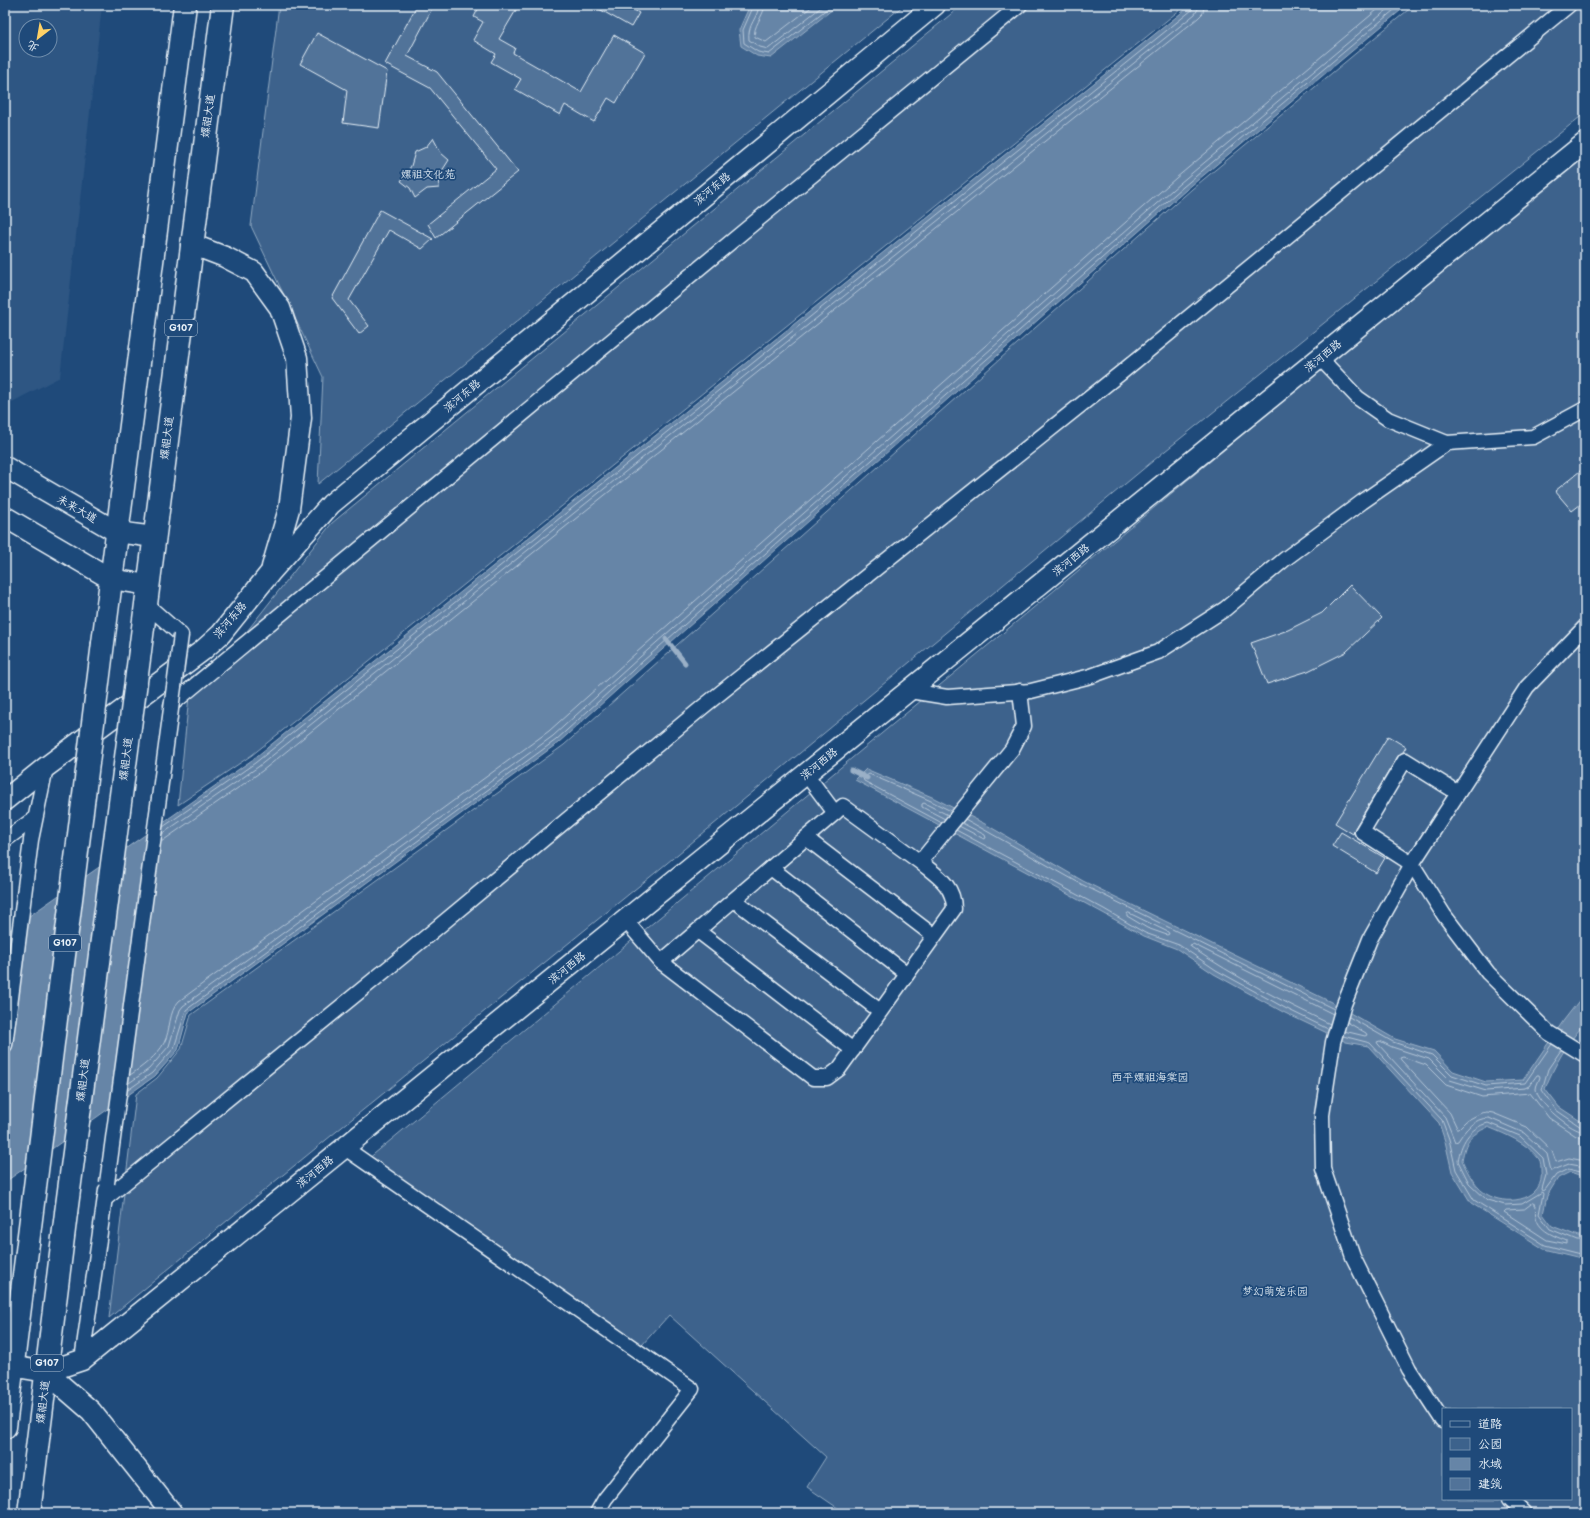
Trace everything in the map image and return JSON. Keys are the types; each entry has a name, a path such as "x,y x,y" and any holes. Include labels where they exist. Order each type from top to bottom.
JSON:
{"highway":[{"name":"G107","path":"5,1427 9,1366 28,1243 103,642 185,5"},
{"name":"嫘祖大道","path":"29,1513 66,1213 223,5"}],"street":[{"name":"滨河东路","path":"5,800 46,767 202,651 221,634 270,573 331,504 935,5"},
{"path":"171,705 1020,5"},
{"path":"105,1199 410,950 704,706 1122,372 1569,5"},
{"name":"滨河西路","path":"46,1372 82,1360 1585,143"},
{"path":"191,244 225,257 254,272 280,308 298,358 301,418 290,502 270,573"},
{"path":"1320,358 1358,398 1388,419 1447,443 1533,437 1585,409"},
{"path":"910,691 947,697 1031,691 1091,676 1158,652 1225,609 1285,559 1362,502 1447,443"},
{"name":"未来大道","path":"5,467 117,532 154,537"},
{"path":"5,517 111,579 147,594 181,635 108,1182 82,1360"},
{"path":"1442,1419 1409,1368 1353,1257 1323,1169 1322,1115 1333,1042 1344,1004 1370,939 1412,864 1528,687 1585,627"},
{"path":"920,862 1012,749 1024,726 1020,692"},
{"path":"1458,794 1405,760 1362,832 1412,864 1444,915 1488,973 1549,1033 1580,1052"},
{"path":"5,1046 30,840 46,767"},
{"path":"806,774 835,813"},
{"path":"626,921 661,962 813,1078 827,1078 839,1069 954,909 954,899 948,886 920,862 843,806 661,962"},
{"path":"5,840 35,818"},
{"path":"806,838 934,936"},
{"path":"771,868 907,974"},
{"path":"734,900 880,1011"},
{"path":"698,931 853,1050"},
{"path":"345,1148 692,1389 605,1499 596,1513"},
{"path":"9,1366 46,1372 91,1411 172,1513"},
{"path":"1511,1500 1525,1513"}],"shaded area":[{"path":"5,5 102,5 60,377 10,403 5,400"}],"green space":[{"name":"嫘祖文化苑","path":"279,5 904,5 318,484 323,377 251,226"},
{"path":"962,5 1186,5 252,755 178,805 191,677 240,640 332,523"},
{"path":"1414,5 1585,5 1585,113 1165,451 655,873 109,1318 136,1094 157,1078 181,1049 191,1015 564,745 1192,189"},
{"name":"西平嫘祖海棠园","path":"1585,154 1585,1513 845,1513 807,1487 826,1457 669,1315 642,1345 368,1159 1295,391"}],"water":[{"path":"750,5 838,5 771,58 757,56 741,46 739,30"},
{"path":"1191,5 1407,5 1186,190 558,743 188,1013 178,1050 155,1076 5,1182 5,933 252,760"},
{"path":"866,769 932,797 985,824 1083,881 1331,1002 1395,1039 1434,1051 1453,1071 1486,1082 1523,1080 1564,1020 1585,993 1585,1023 1562,1054 1545,1089 1559,1107 1585,1124 1585,1177 1570,1172 1558,1178 1547,1196 1543,1214 1552,1226 1578,1236 1585,1236 1585,1259 1544,1249 1471,1203 1452,1172 1439,1123 1368,1046 1346,1042 1283,1012 1214,974 1177,949 1144,936 855,780","holes":["1488,1127 1509,1136 1522,1144 1534,1153 1540,1160 1541,1181 1538,1188 1532,1194 1516,1200 1498,1199 1485,1193 1473,1181 1462,1160 1465,1148 1472,1136"]}],"building":[{"path":"417,5 434,5 407,56 437,72 518,172 436,238 428,224 496,169 430,88 385,64"},
{"path":"480,5 519,5 499,39 515,48 513,53 581,92 614,35 645,53 616,103 608,98 594,122 565,105 560,115 515,89 521,79 491,62 496,54 473,40 483,22 474,17"},
{"path":"592,5 626,5 639,13 631,27"},
{"path":"317,33 387,71 379,128 343,123 347,90 300,64"},
{"path":"433,138 441,153 449,160 440,174 439,188 427,189 415,198 410,188 401,181 411,166 415,152 426,147"},
{"path":"380,210 433,239 422,249 389,230 349,300 369,326 359,334 332,298"},
{"path":"1585,467 1585,501 1572,511 1555,491"},
{"path":"1350,585 1382,618 1346,652 1308,671 1267,684 1251,643 1288,630 1322,613"},
{"path":"1388,736 1406,747 1398,756 1355,828 1353,834 1335,823"},
{"path":"1341,832 1385,858 1376,873 1332,846"}],"waterway":[{"path":"666,639 685,663"},
{"path":"851,770 867,778"}],"park label":[{"name":"梦幻萌宠乐园","path":"1275,1291"}]}
